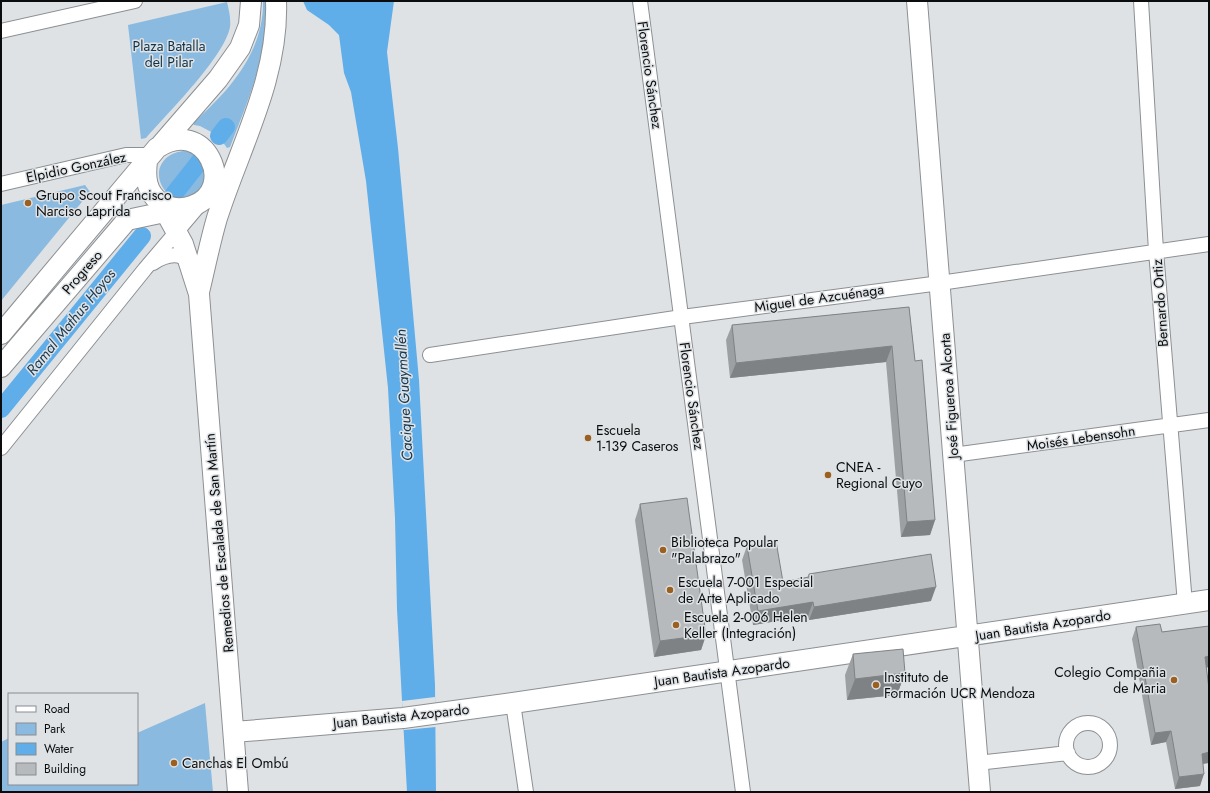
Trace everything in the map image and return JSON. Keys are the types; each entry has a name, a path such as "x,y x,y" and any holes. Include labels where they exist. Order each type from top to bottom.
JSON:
{"main road":[{"name":"Remedios de Escalada de San Martín","path":"199,294 217,218 255,116 269,66 276,28 276,1"},
{"name":"José Figueroa Alcorta","path":"917,1 980,792"},
{"name":"Progreso","path":"1,334 218,79 240,48 249,25 251,2"},
{"path":"217,218 210,191 215,172 213,162 208,153 200,146 188,140 175,140 166,142 152,155 146,180 149,189 170,207 196,204 210,191 231,161 255,116"},
{"name":"Remedios de Escalada de San Martín","path":"170,207 177,232 190,262 199,294 238,792"},
{"name":"Progreso","path":"1,367 127,220 170,207"},
{"name":"Juan Bautista Azopardo","path":"234,732 436,714 1209,600"}],"street":[{"path":"1,31 136,1"},
{"name":"Florencio Sánchez","path":"640,1 729,671 743,792"},
{"name":"Bernardo Ortiz","path":"1141,1 1156,251 1169,426 1185,604"},
{"name":"Elpidio González","path":"1,184 126,155 152,155"},
{"path":"1,448 145,269 210,191"},
{"name":"Miguel de Azcuénaga","path":"430,355 682,317 1209,244"},
{"path":"145,269 158,260 170,255 180,255 190,262"},
{"name":"Moisés Lebensohn","path":"953,455 1209,420"},
{"path":"513,703 526,792"},
{"path":"977,763 1068,753"}],"green space":[{"path":"263,1 268,2 265,40 261,58 244,112 230,147 227,148 222,141 230,129 222,125 215,134 200,126 194,125 193,123 231,84 251,54 258,37 262,20"},
{"name":"Plaza Batalla del Pilar","path":"227,2 230,27 226,39 218,53 207,69 146,138 141,139 128,25"},
{"path":"183,151 189,151 198,156 168,194 160,181 160,167 163,161 168,157"},
{"path":"205,164 205,183 192,197 177,199"},
{"path":"85,185 90,192 1,301 1,205"},
{"name":"Canchas El Ombú","path":"205,703 213,792 1,792 1,742 8,738 8,785 138,785 138,733"}],"water":[{"name":"Cacique Guaymallén","path":"303,1 394,1 387,52 398,148 419,380 435,685 436,792 407,792 397,609 395,518 388,388 366,181 351,92 344,73 339,35 329,25 307,10"}],"pier":[{"path":"435,697 436,727 404,730 402,701"}],"building":[{"path":"909,307 915,361 922,360 935,520 907,522 892,346 736,363 732,325"},
{"path":"687,498 706,635 660,641 640,504"},
{"path":"776,541 783,582 809,577 809,574 931,554 936,587 814,607 813,602 758,611 747,546"},
{"name":"Colegio Compañia de Maria","path":"1160,624 1162,632 1209,626 1209,656 1205,657 1209,689 1209,752 1202,754 1204,774 1179,777 1171,731 1155,733 1136,627"},
{"path":"903,649 905,673 855,679 853,654"}],"waterway":[{"name":"Ramal Mathus Hoyos","path":"219,136 226,127"},
{"name":"Ramal Mathus Hoyos","path":"174,194 200,161"},
{"name":"Ramal Mathus Hoyos","path":"1,409 142,236"}],"place":[{"name":"Grupo Scout Francisco Narciso Laprida","path":"28,203"},
{"name":"Escuela 1-139 Caseros","path":"588,438"},
{"name":"CNEA - Regional Cuyo","path":"828,475"},
{"name":"Biblioteca Popular \"Palabrazo\"","path":"663,550"},
{"name":"Escuela 7-001 Especial de Arte Aplicado","path":"670,590"},
{"name":"Escuela 2-006 Helen Keller (Integración)","path":"676,625"},
{"name":"Colegio Compañia de Maria","path":"1174,680"},
{"name":"Instituto de Formación UCR Mendoza","path":"876,685"},
{"name":"Canchas El Ombú","path":"174,763"}]}
